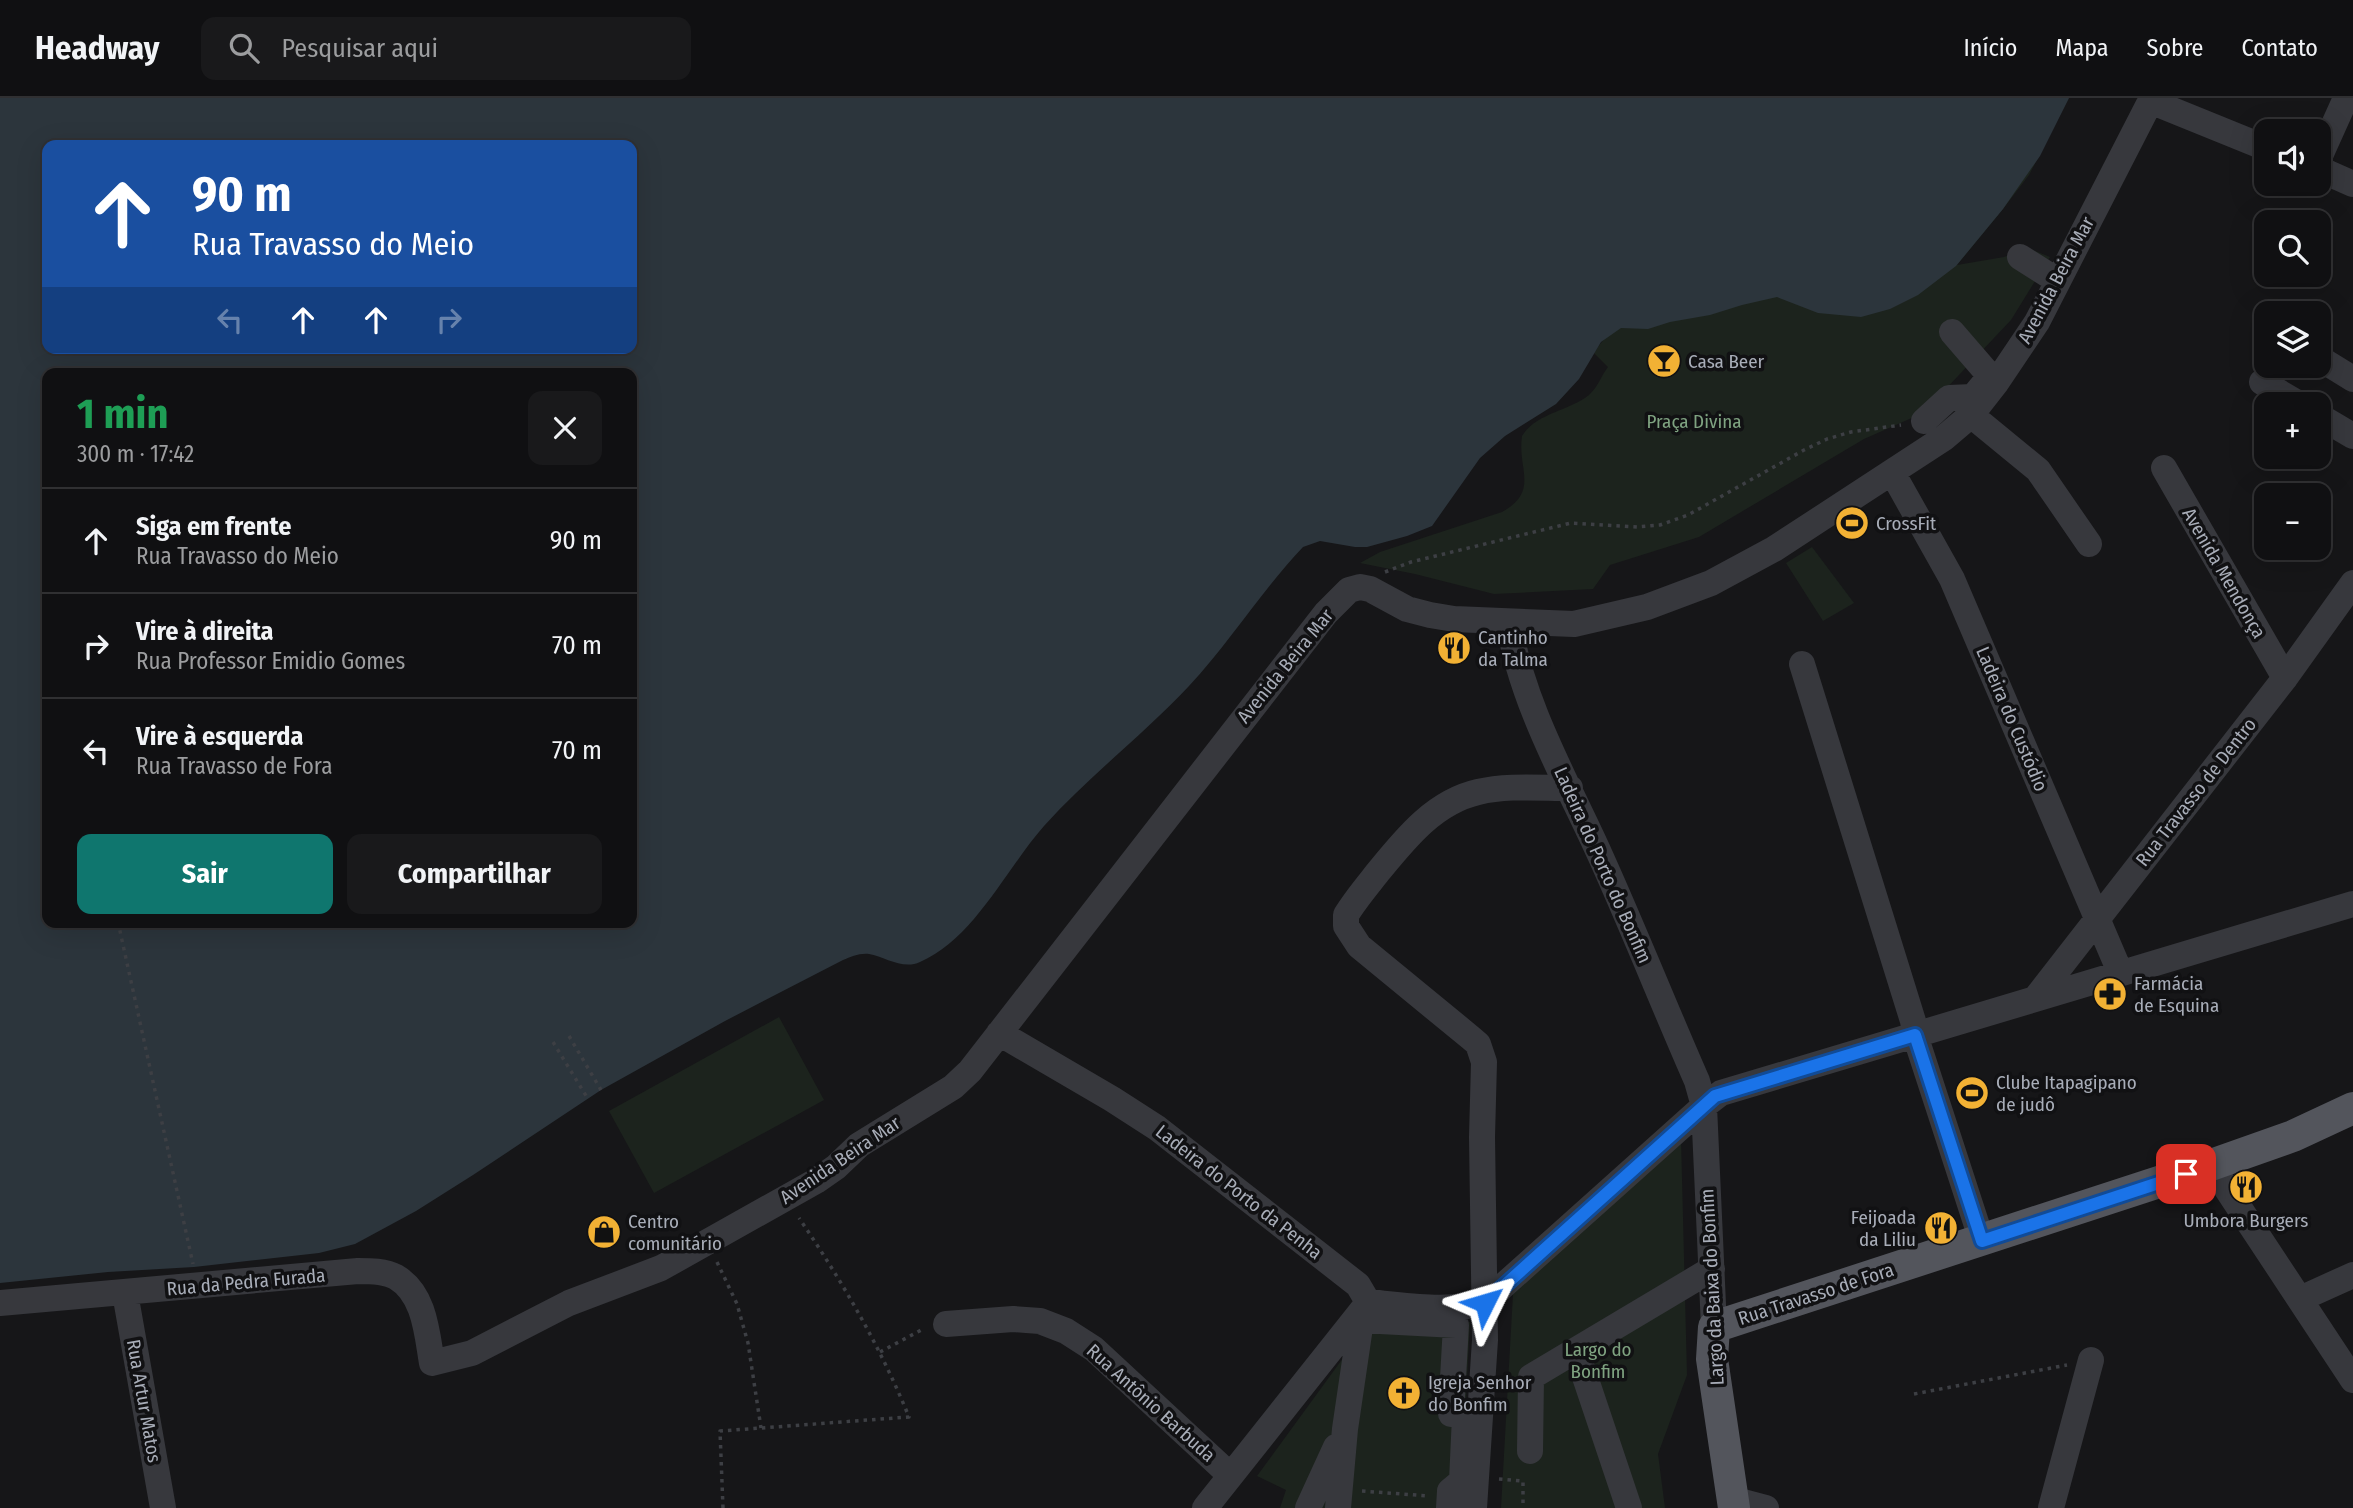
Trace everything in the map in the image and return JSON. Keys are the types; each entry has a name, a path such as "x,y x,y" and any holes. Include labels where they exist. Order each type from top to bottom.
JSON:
{"main road":[{"name":"Rua Travasso de Fora","path":"1714,1327 2211,1165 2293,1136 2353,1108"},
{"name":"Largo da Baixa do Bonfim","path":"1714,1327 1712,1359 1733,1504"}],"street":[{"path":"2331,131 2346,98"},
{"path":"1924,421 1949,398 1973,397 2029,324 2148,99 2254,143"},
{"name":"Avenida Beira Mar","path":"432,1363 472,1353 569,1303 661,1268 786,1198 836,1167 876,1132 953,1087 970,1071 1326,613 1349,590 1360,587 1370,589 1407,609 1454,620 1573,624 1647,607 1711,583 1774,549 1944,438 1971,415 2037,322 2148,99"},
{"path":"2331,174 2353,184"},
{"path":"2020,257 2058,281"},
{"path":"1952,332 1996,383"},
{"path":"2331,365 2353,379"},
{"path":"2262,382 2279,392"},
{"path":"1971,415 2038,470 2089,544"},
{"path":"2331,423 2353,436"},
{"name":"Avenida Mendonça","path":"2164,468 2285,678"},
{"name":"Ladeira do Custódio","path":"1892,472 1952,579 2120,972"},
{"name":"Rua Travasso de Dentro","path":"2035,999 2285,678 2340,618 2353,583"},
{"name":"Ladeira do Porto do Bonfim","path":"1509,623 1518,668 1696,1081 1704,1106"},
{"path":"1802,664 1982,1241"},
{"path":"1474,1508 1485,1340 1482,1052 1471,1038 1359,946 1346,926 1346,915 1408,836 1429,817 1453,801 1475,792 1499,788 1570,788"},
{"path":"1205,1508 1368,1302 1441,1308 1462,1308 1485,1303 1721,1093 1914,1028 2035,999 2353,904"},
{"name":"Ladeira do Porto da Penha","path":"999,1033 1157,1128 1358,1285 1368,1302"},
{"name":"Largo da Baixa do Bonfim","path":"1704,1106 1714,1327"},
{"path":"2211,1165 2353,1380"},
{"path":"1530,1451 1531,1377 1712,1269"},
{"name":"Rua da Pedra Furada","path":"0,1303 358,1271 378,1272 396,1277 419,1304 432,1363"},
{"path":"2300,1299 2353,1275"},
{"name":"Rua Artur Matos","path":"125,1293 163,1508"},
{"name":"Rua Antônio Barbuda","path":"946,1324 1013,1319 1040,1321 1066,1331 1094,1349 1230,1475"},
{"path":"1338,1499 1361,1320 1457,1325 1451,1414 1465,1416 1462,1481 1450,1491 1450,1503"},
{"path":"1576,1350 1629,1508"},
{"path":"2051,1508 2091,1360"},
{"path":"1308,1508 1345,1429"},
{"path":"1733,1504 1766,1508"}],"path":[{"path":"1360,587 1384,572 1411,562 1544,528 1571,523 1636,527 1660,525 1688,515 1826,439 1851,432 1924,421"},
{"path":"119,928 198,1286"},
{"path":"569,1036 601,1090"},
{"path":"553,1042 588,1099"},
{"path":"723,1508 720,1430 909,1417 880,1352 830,1264 786,1198"},
{"path":"708,1242 740,1317 748,1343 761,1428"},
{"path":"880,1352 932,1325 946,1324"},
{"path":"1914,1394 2091,1360"},
{"path":"1503,1479 1523,1481 1523,1508"},
{"path":"1338,1499 1450,1503"}],"green space":[{"name":"Praça Divina","path":"2069,98 2029,175 1957,265 2004,257 2028,248 2050,257 2011,320 1923,413 1864,439 1699,537 1610,565 1593,589 1494,594 1360,563 1380,552 1502,512 1514,504 1524,487 1522,436 1536,422 1592,392 1608,367 1594,353 1603,340 1615,330 1658,325"},
{"path":"1812,547 1854,603 1823,621 1786,563"},
{"path":"779,1017 824,1100 654,1193 609,1111"},
{"name":"Largo do Bonfim","path":"1681,1139 1687,1375 1658,1454 1665,1508 1501,1508 1513,1294"},
{"path":"1373,1317 1470,1322 1460,1508 1280,1508 1286,1490 1257,1476"}],"shaded area":[{"path":"0,98 2069,98 2040,156 2003,209 1956,266 1918,295 1890,309 1861,317 1818,313 1777,297 1648,329 1621,328 1601,342 1579,379 1556,404 1505,436 1480,458 1432,526 1367,547 1320,541 1303,547 1189,686 1044,826 973,920 939,951 920,962 907,965 869,954 843,960 725,1021 601,1090 416,1211 355,1244 319,1253 194,1267 0,1283"}],"place":[{"name":"Casa Beer","path":"1664,361"},
{"name":"CrossFit","path":"1852,523"},
{"name":"Cantinho da Talma","path":"1454,648"},
{"name":"Farmácia de Esquina","path":"2110,994"},
{"name":"Clube Itapagipano de judô","path":"1972,1093"},
{"name":"Umbora Burgers","path":"2246,1187"},
{"name":"Feijoada da Liliu","path":"1941,1228"},
{"name":"Centro comunitário","path":"604,1232"},
{"name":"Igreja Senhor do Bonfim","path":"1404,1393"}],"route":[{"path":"1485,1303 1715,1096 1915,1035 1982,1241 2186,1174"}]}
